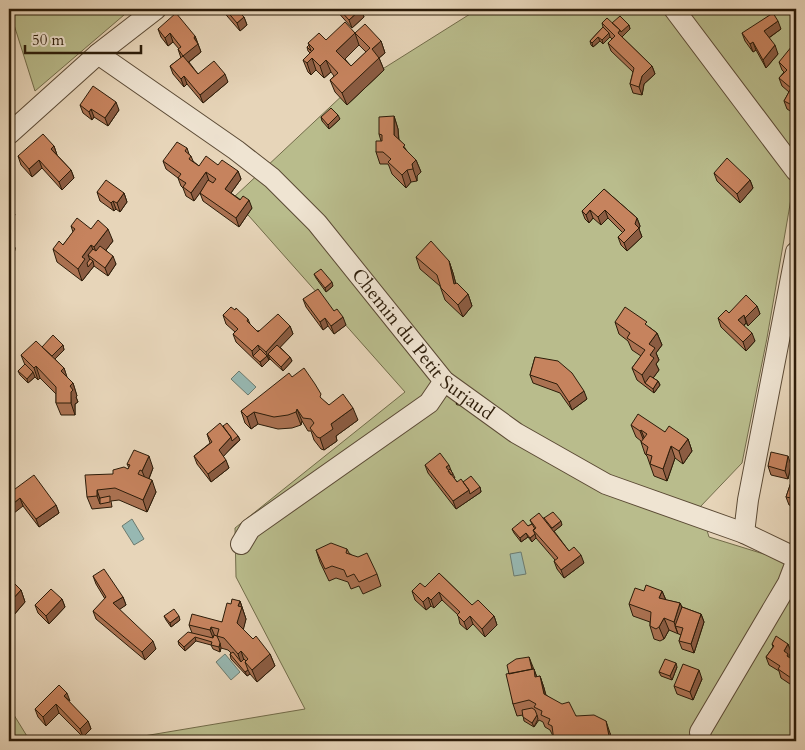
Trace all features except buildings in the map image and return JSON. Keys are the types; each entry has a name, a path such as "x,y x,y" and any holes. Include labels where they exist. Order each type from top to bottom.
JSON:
{"street":[{"path":"9,134 98,54 156,9"},
{"path":"674,9 718,70 796,168"},
{"name":"Chemin du Petit Surjaud","path":"98,54 236,150 279,184 317,223 444,381 516,434 606,484 744,534 796,560"},
{"path":"744,534 748,500 796,252"},
{"path":"241,544 250,529 429,404 444,381"},
{"path":"701,741 700,732 788,583 796,560"}],"green space":[{"path":"9,9 131,9 35,91"},
{"path":"478,9 796,9 796,191 792,193 767,338 742,463 700,507 709,537 796,564 796,741 121,741 305,709 236,577 235,528 405,392 233,198 346,92"},
{"path":"9,707 30,741 9,741"}],"water":[{"path":"239,371 256,387 248,395 231,379"},
{"path":"132,519 144,539 134,545 122,526"},
{"path":"521,552 526,574 514,576 510,554"},
{"path":"225,654 240,672 231,680 216,662"}]}
